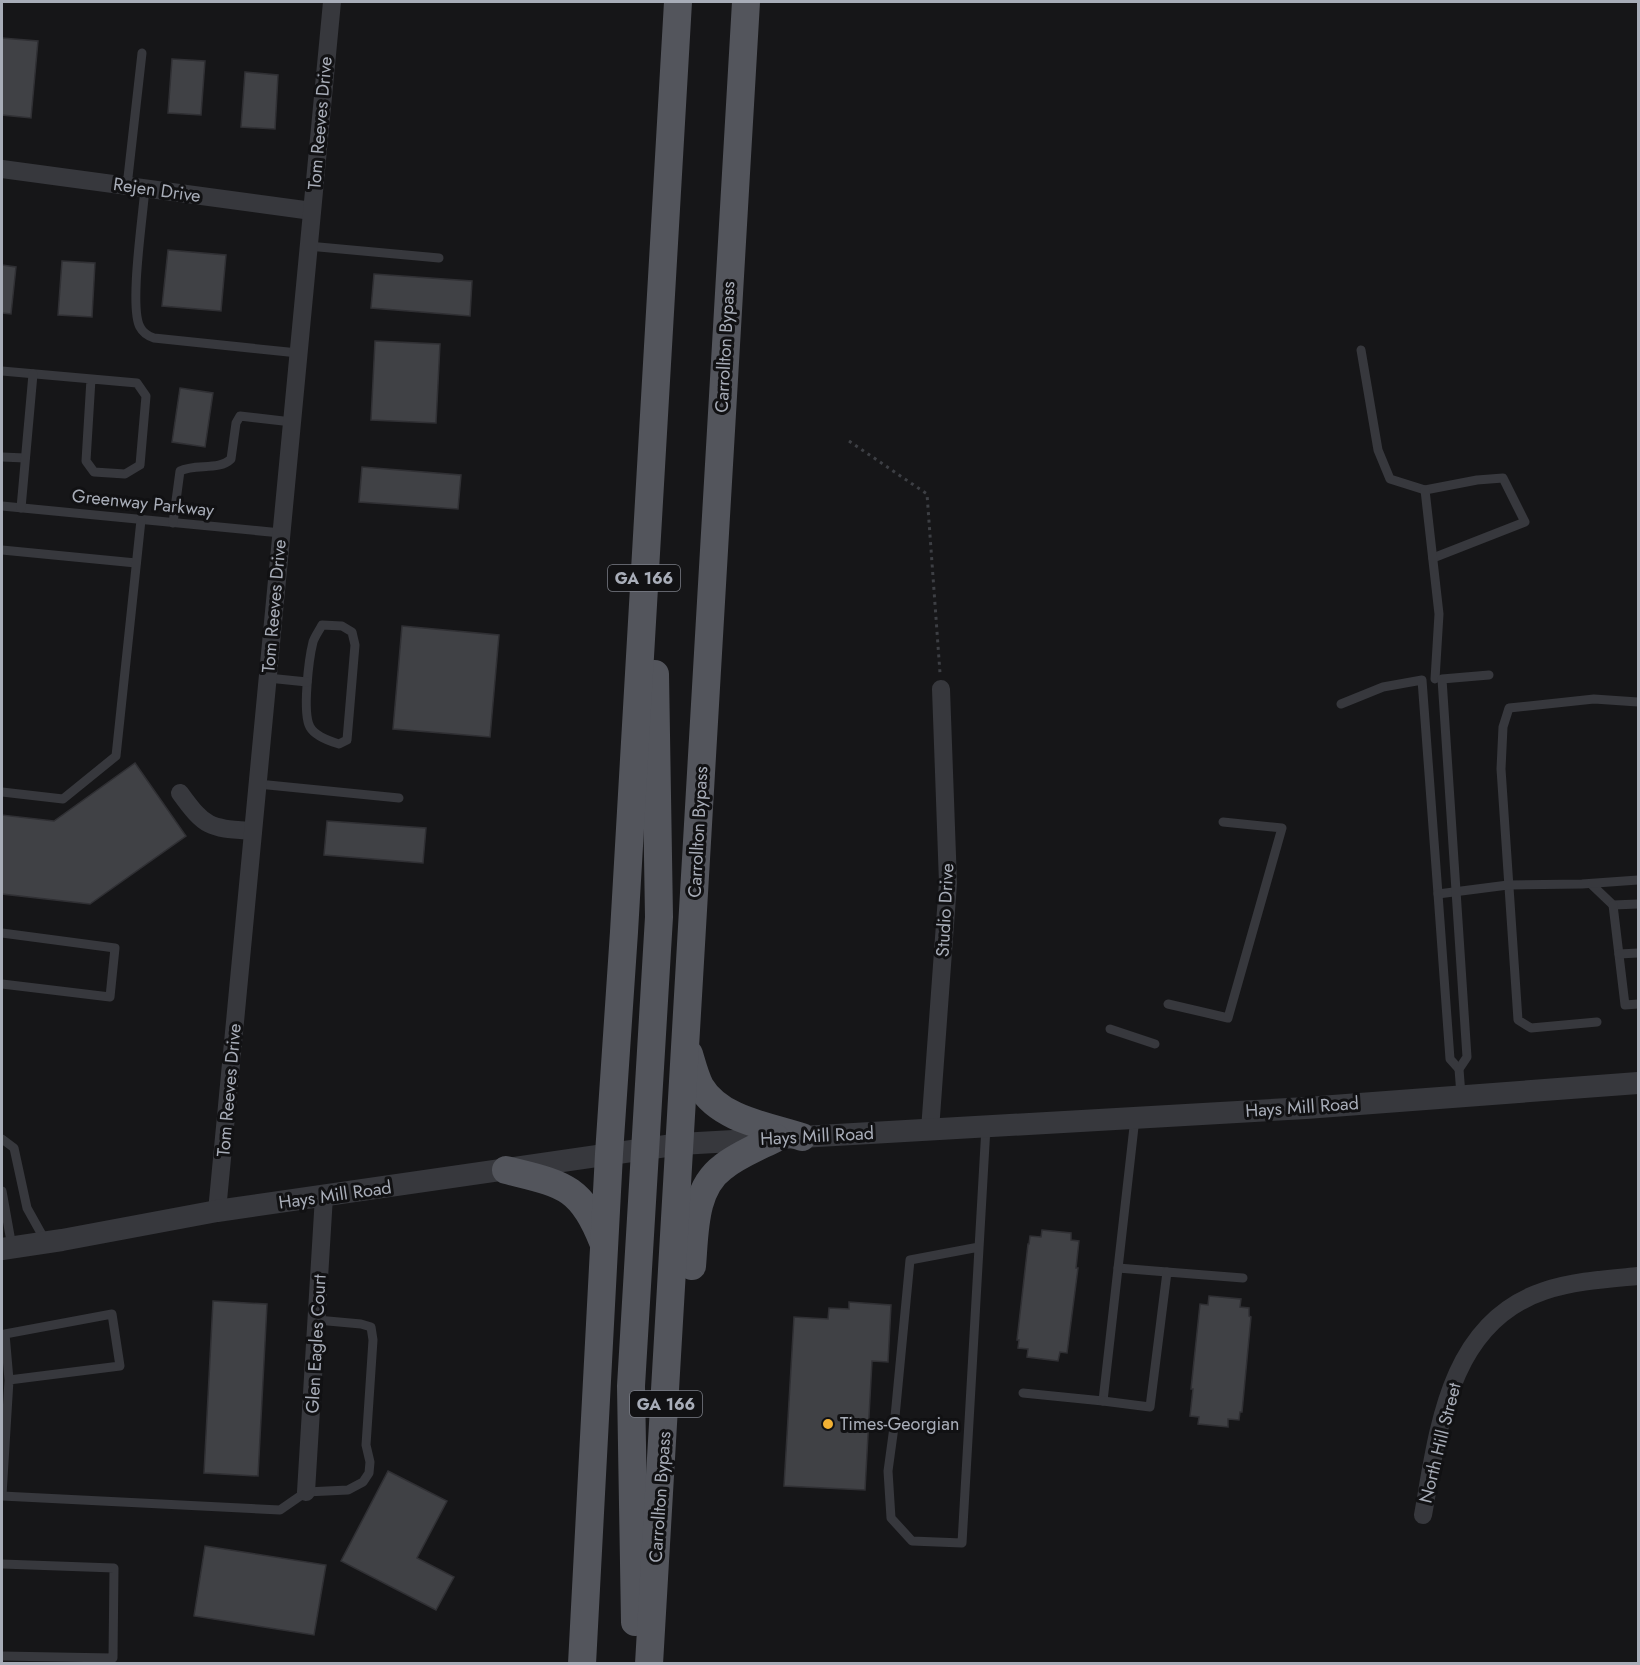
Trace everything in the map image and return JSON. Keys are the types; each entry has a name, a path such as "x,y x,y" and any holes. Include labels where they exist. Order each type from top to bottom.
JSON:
{"main road":[{"name":"GA 166","path":"582,1664 609,1154 678,2"},
{"name":"Carrollton Bypass","path":"649,1664 746,2"},
{"path":"637,1664 631,1386 659,917 656,691 647,536"},
{"path":"686,1044 699,1085 710,1100 726,1112 789,1138"},
{"path":"663,1455 683,1360 696,1219 703,1192 711,1178 721,1168 789,1138"},
{"path":"506,1170 557,1183 574,1193 586,1205 605,1248"}],"street":[{"name":"Tom Reeves Drive","path":"217,1211 332,2"},
{"name":"Rejen Drive","path":"2,169 312,211"},
{"name":"Studio Drive","path":"930,1130 948,883 941,689"},
{"path":"180,793 202,820 214,827 253,831"},
{"name":"Hays Mill Road","path":"7,1248 217,1211 680,1144 1306,1108 1638,1083"},
{"name":"Glen Eagles Court","path":"306,1492 324,1196"},
{"name":"North Hill Street","path":"1423,1515 1434,1448 1447,1398 1460,1364 1481,1334 1505,1310 1543,1292 1585,1281 1638,1276"}],"lane":[{"path":"142,53 136,187 135,304 140,328 147,336 154,338 298,353"},
{"path":"308,246 439,258"},
{"path":"1361,350 1378,450 1390,479 1425,490 1477,480 1503,478 1525,522 1433,558"},
{"path":"2,371 137,383 146,396 140,465 125,474 94,472 86,461 91,379"},
{"path":"21,508 33,374"},
{"path":"173,523 180,471 188,467 226,464 231,459 236,423 240,416 292,422"},
{"path":"2,457 25,458"},
{"path":"1425,490 1438,614 1438,679 1457,892 1467,1057 1459,1070 1461,1095"},
{"name":"Greenway Parkway","path":"2,506 281,533"},
{"path":"2,792 63,799 116,756 141,520"},
{"path":"2,550 136,563"},
{"path":"322,626 342,626 352,632 356,645 347,740 339,744 326,740 310,728 307,716 307,682 314,641 322,626"},
{"path":"1341,704 1383,687 1422,680 1489,675"},
{"path":"268,678 307,682"},
{"path":"1422,680 1449,1059 1459,1070"},
{"path":"1597,1022 1531,1028 1518,1020 1501,769 1503,727 1509,708 1594,699 1638,702"},
{"path":"258,784 399,798"},
{"path":"1168,1004 1228,1018 1282,828 1223,822"},
{"path":"1438,894 1508,885 1592,884 1638,880"},
{"path":"1592,884 1613,905 1625,1005 1638,1004"},
{"path":"1613,905 1638,904"},
{"path":"2,933 115,948 110,997 2,984"},
{"path":"1619,954 1638,953"},
{"path":"1110,1029 1155,1044"},
{"path":"1103,1401 1135,1118"},
{"path":"979,1247 910,1260 888,1471 891,1518 912,1541 962,1543 986,1127"},
{"path":"2,1139 14,1148 27,1208 45,1242"},
{"path":"2,1191 7,1248"},
{"path":"1118,1268 1243,1278"},
{"path":"1023,1393 1150,1407 1167,1272"},
{"path":"9,1380 120,1366 112,1314 5,1334 9,1380 2,1496 280,1510 306,1492 348,1490 363,1482 369,1473 370,1462 366,1445 373,1340 371,1327 317,1320"},
{"path":"2,1564 114,1568 113,1658 2,1656"}],"path":[{"path":"849,441 927,494 941,689"}],"building":[{"path":"2,38 38,41 31,118 2,115"},
{"path":"172,59 205,61 201,115 168,113"},
{"path":"245,72 278,75 275,129 241,127"},
{"path":"168,250 226,255 221,311 162,306"},
{"path":"62,261 95,263 92,317 58,315"},
{"path":"2,265 16,267 11,314 2,313"},
{"path":"374,274 472,281 470,316 371,308"},
{"path":"375,341 440,344 436,423 371,420"},
{"path":"180,388 213,393 205,447 172,442"},
{"path":"362,467 461,475 458,509 359,502"},
{"path":"402,626 499,635 490,737 393,729"},
{"path":"135,763 186,836 90,904 2,894 2,815 54,821"},
{"path":"327,821 426,828 423,863 324,855"},
{"path":"1042,1230 1071,1233 1071,1240 1079,1241 1076,1268 1078,1268 1067,1353 1060,1352 1058,1361 1027,1357 1028,1349 1018,1348 1019,1340 1017,1340 1028,1244 1030,1236 1041,1237"},
{"path":"1209,1296 1241,1299 1240,1307 1249,1308 1251,1317 1242,1412 1240,1412 1239,1420 1228,1419 1228,1427 1198,1424 1199,1417 1190,1416 1200,1304 1208,1305"},
{"path":"213,1301 267,1304 258,1476 204,1473"},
{"name":"Times-Georgian","path":"849,1302 891,1305 888,1362 872,1361 865,1490 784,1486 794,1317 828,1319 829,1308 849,1309"},
{"path":"388,1471 447,1501 417,1558 454,1577 436,1610 341,1561"},
{"path":"205,1546 326,1565 314,1635 194,1616"}],"place":[{"name":"Times-Georgian","path":"828,1424"}]}
